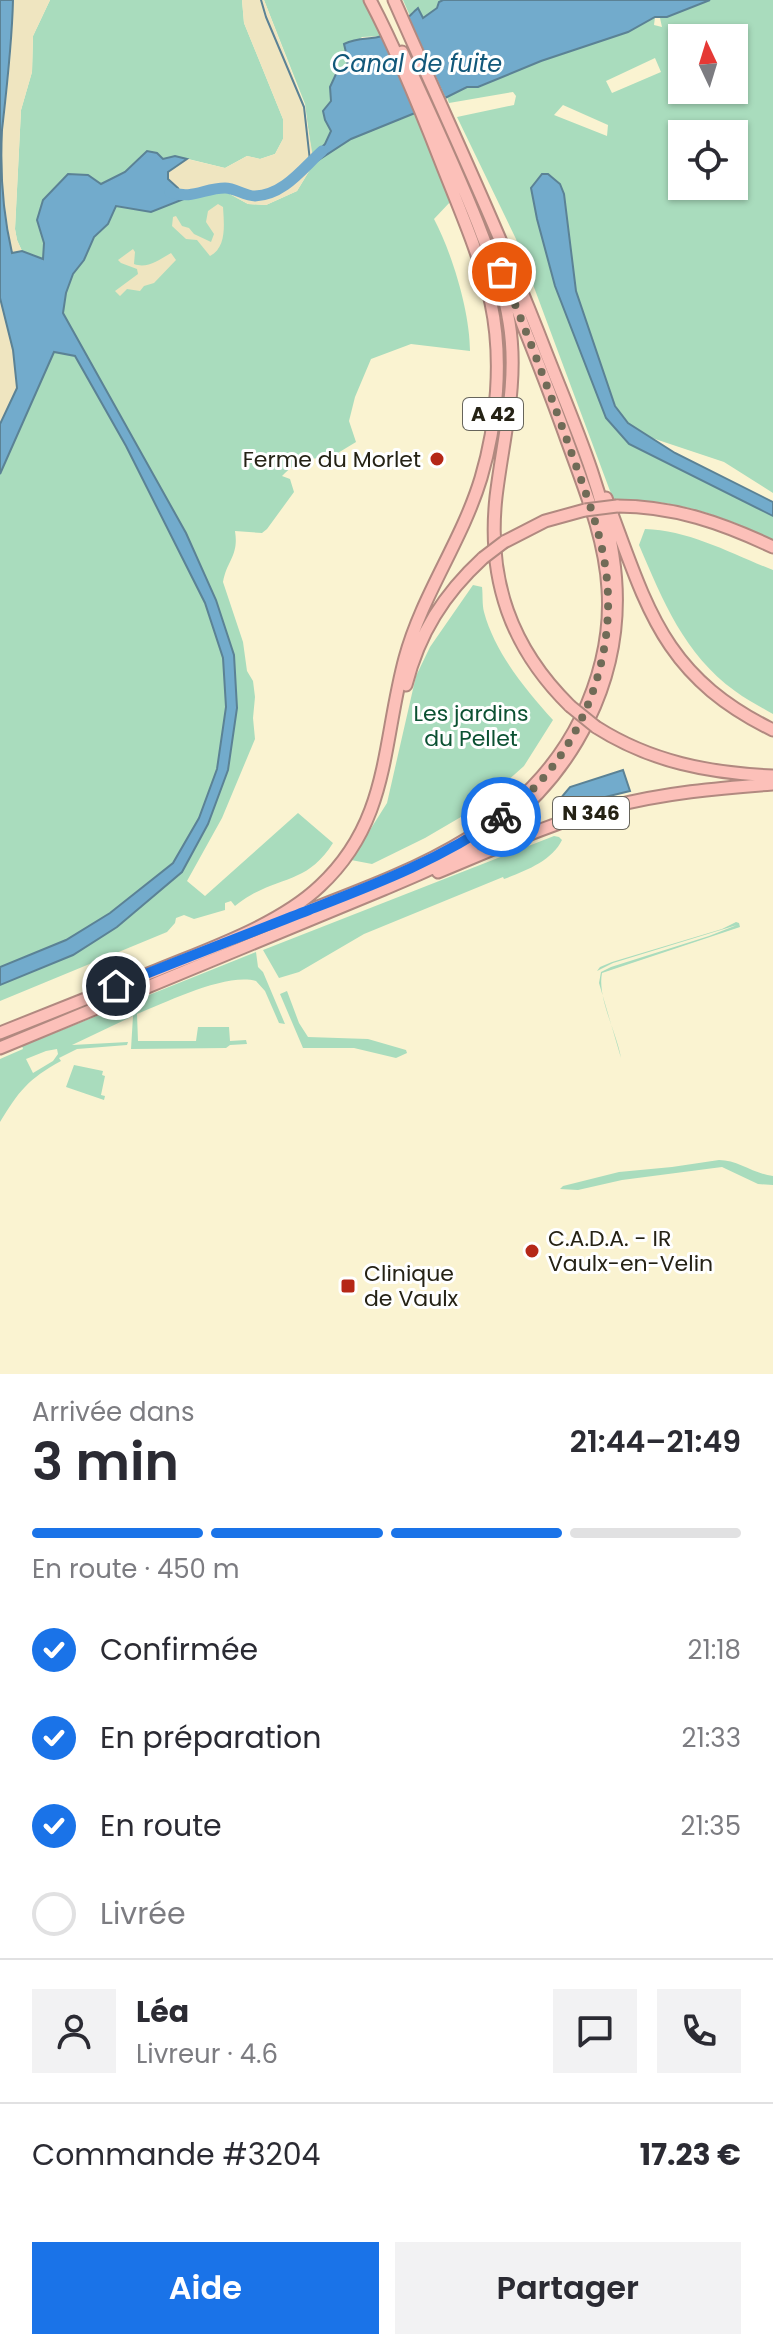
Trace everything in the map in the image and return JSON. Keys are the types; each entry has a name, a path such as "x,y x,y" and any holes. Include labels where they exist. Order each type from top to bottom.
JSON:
{"highway":[{"path":"0,1048 418,875 475,845 527,805 567,759 594,712 612,653 617,600 613,555 587,458 520,285 394,0"},
{"path":"376,2 466,195 494,266 509,319 512,397 494,519 496,563 502,593 519,639 540,674 570,706 620,743 660,759 706,769 773,776"},
{"name":"A 42","path":"207,950 277,917 320,886 359,836 383,772 417,622 478,486 488,450 496,388 496,344 491,305 432,127"},
{"path":"435,143 486,259 507,342 512,350"},
{"path":"0,1033 381,882 435,857 500,818 538,784 564,749 590,699 601,663 608,617 608,589 599,533 552,399 502,272 494,266"},
{"path":"587,458 596,472 647,606 680,662 714,695 773,730"},
{"path":"404,678 436,610 463,576 504,542 545,521 585,510 617,506 655,508 692,515 742,532 773,547"},
{"name":"N 346","path":"418,875 434,874 553,825 621,804 696,791 773,784"}],"green space":[{"path":"50,0 242,0 244,23 283,119 283,139 275,154 260,159 247,156 225,168 176,156 163,159 147,151 125,172 100,184 88,175 37,220 44,243 43,260 22,251 15,229 21,110 32,72 33,36"},
{"path":"264,0 365,0 382,36 362,37 347,51 345,70 336,74 330,87 331,101 325,120 331,131 325,144 312,157 305,104"},
{"path":"403,0 443,0 423,18 418,8 410,16"},
{"path":"710,0 773,0 773,493 724,462 652,438 628,423 615,405 576,291 564,194 531,188 537,219 555,286 606,418 629,444 773,516 773,540 733,522 677,505 613,499 516,239 457,117 514,105 516,96 513,92 449,103 447,97 467,87 478,87 541,61 628,32 655,17 654,25 662,27 660,18","holes":["655,58 661,72 612,93 606,81","563,105 608,125 607,136 554,115"]},
{"path":"415,113 451,201 434,219 459,283 470,351 411,344 371,359 349,421 356,442 328,459 309,459 292,467 282,476 290,479 294,492 267,529 262,533 235,531 234,552 223,582 243,642 247,671 253,681 255,739 222,818 187,881 205,896 298,813 333,843 305,871 247,897 235,906 231,901 225,903 225,910 194,919 184,915 176,918 167,932 0,1001 0,985 73,955 117,927 182,872 228,770 234,655 216,600 186,533 63,313 73,274 84,260 94,237 108,224 116,205 151,212 189,197 226,192 248,204 266,205 297,191 314,163 351,139"},
{"path":"54,352 75,356 126,446 205,603 223,658 226,707 217,769 199,818 173,863 110,913 66,940 0,967 0,474"},
{"path":"645,529 694,538 773,570 773,714 717,676 689,643 666,606 639,545"},
{"name":"Les jardins du Pellet","path":"473,585 482,587 484,612 504,656 553,720 524,766 478,807 372,864 351,860 387,803 416,676 430,647"},
{"path":"554,836 562,840 552,854 537,864 364,934 299,972 279,978 263,950"},
{"path":"739,923 740,927 602,973 603,997 599,983 601,972 737,925 613,963 597,971 600,967"},
{"path":"256,952 258,967 285,1024 279,1023 265,991 256,981 229,981 196,990 137,1014 138,1041 196,1041 198,1027 229,1027 230,1041 246,1040 247,1044 226,1048 131,1049 133,1016 72,1045 128,1042 127,1045 77,1049 59,1058 61,1061 25,1087 0,1122 0,1059 23,1049 22,1046","holes":["57,1049 58,1054 53,1061 33,1073 26,1059"]},
{"path":"287,991 308,1037 368,1039 406,1050 407,1053 396,1058 354,1048 303,1048 280,994"},
{"path":"74,1065 103,1071 102,1075 105,1076 101,1095 105,1096 104,1100 66,1087"},
{"path":"719,1160 773,1176 773,1185 758,1184 722,1167 622,1180 578,1190 560,1189 619,1172"}],"sand":[{"path":"13,0 50,0 33,36 32,72 21,110 15,229 22,251 43,260 12,254 2,185 1,150"},
{"path":"242,0 264,0 304,104 314,163 297,191 266,205 248,204 226,192 182,196 168,180 168,172 187,159 225,168 247,156 260,159 275,154 283,139 283,119 244,23"},
{"path":"218,204 223,207 222,241 210,256 197,240 186,239 172,226 173,217 176,216 182,226 194,234 211,242 214,234 206,222 208,211"},
{"path":"133,249 134,264 153,263 171,253 176,260 154,283 140,291 127,289 120,296 115,291 138,274 137,269 118,260"},
{"path":"0,298 13,350 17,388 0,424"}],"water":[{"path":"0,0 13,0 1,145 4,207 12,253 22,251 43,259 44,243 37,220 43,200 68,174 88,175 101,184 125,172 147,151 157,153 163,159 175,156 187,159 168,172 168,179 182,196 189,197 151,212 116,206 108,224 94,237 84,260 73,274 63,313 186,533 216,600 234,655 237,708 228,770 208,824 182,872 117,927 73,955 0,985 0,967 66,940 110,913 173,863 199,818 217,769 226,707 223,658 205,603 126,446 75,356 54,352 0,474 0,424 17,388 13,350 0,298"},
{"name":"Canal de fuite","path":"443,0 710,0 667,17 655,17 628,32 541,61 478,87 467,87 415,113 351,139 314,163 312,157 325,144 331,131 323,111 331,101 330,87 336,74 345,70 348,61 344,44 387,34 418,8 423,18"},
{"path":"542,174 548,174 560,184 564,194 576,291 615,406 628,423 675,453 773,502 773,516 629,444 606,418 555,286 537,219 531,188"},
{"path":"623,770 630,791 562,809 560,799 570,787"}],"pier":[{"path":"407,13 447,101 418,116 380,32"}],"waterway":[{"path":"261,0 304,107 310,161"},
{"path":"170,192 185,195 225,188 251,196 265,194 292,180 322,151"}],"way so far":[{"path":"501,817 538,784 576,729 593,691 601,663 608,617 605,561 599,533 552,399 502,272"}],"place":[{"name":"Ferme du Morlet","path":"437,459"},
{"name":"C.A.D.A. - IR Vaulx-en-Velin","path":"532,1251"},
{"name":"Clinique de Vaulx","path":"348,1286"}],"route":[{"path":"116,986 381,882 435,857 501,817"}]}
